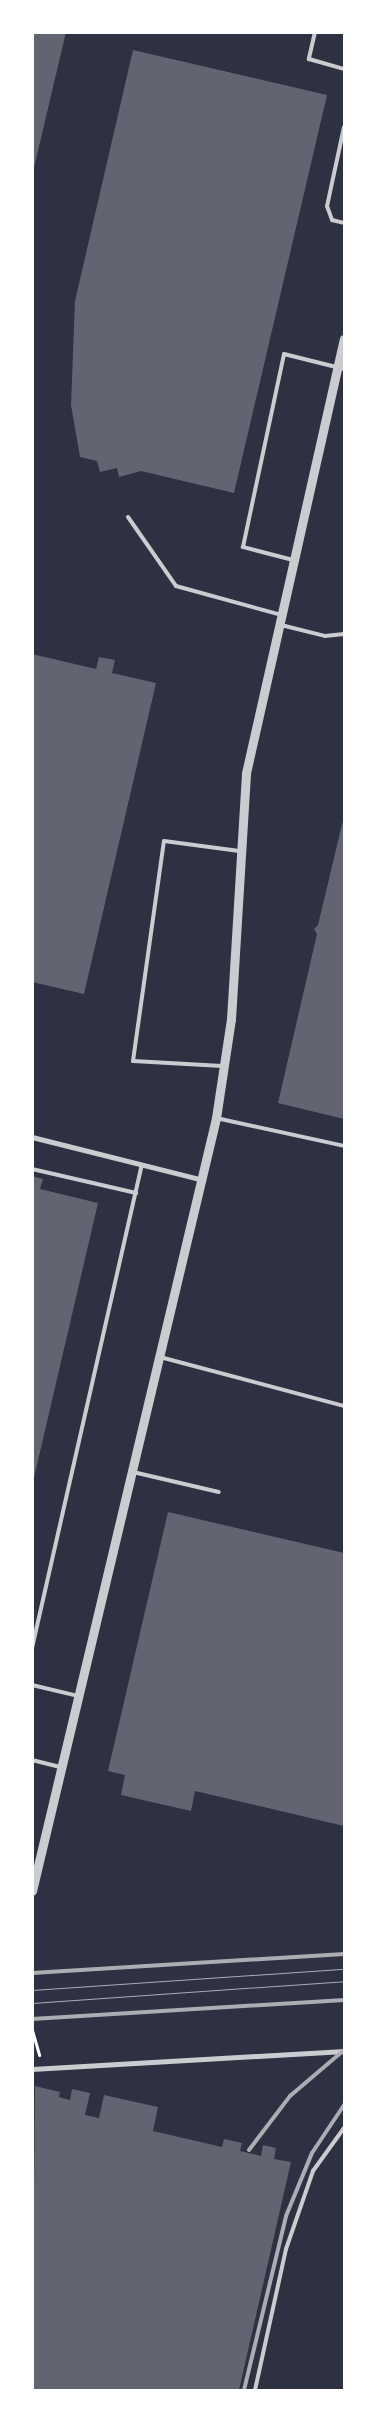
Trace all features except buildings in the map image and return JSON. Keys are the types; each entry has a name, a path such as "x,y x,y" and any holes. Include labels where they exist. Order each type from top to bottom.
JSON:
{"street":[{"path":"32,1891 199,1180 216,1118 231,1019 239,851 246,773 293,560 341,368 344,339"},
{"path":"32,1137 199,1180"},
{"path":"32,2069 344,2051"}],"lane":[{"path":"315,32 309,59 344,69"},
{"path":"344,127 328,206 332,220 344,223"},
{"path":"293,560 243,547 259,462 284,354 341,368"},
{"path":"128,518 176,586 280,619 325,636 344,634"},
{"path":"225,1066 134,1061 164,840 239,851"},
{"path":"216,1118 344,1146"},
{"path":"32,1648 142,1165"},
{"path":"32,1169 136,1194"},
{"path":"157,1357 344,1406"},
{"path":"131,1471 219,1492"},
{"path":"32,1685 78,1696"},
{"path":"32,1760 61,1767"},
{"path":"255,2390 286,2249 313,2171 344,2128"}],"path":[{"path":"32,2030 39,2055"}],"tram line":[{"path":"32,1990 344,1969"},
{"path":"32,2003 344,1981"}],"railway":[{"path":"32,1973 344,1954"},
{"path":"32,2019 344,2000"},
{"path":"249,2150 290,2096 344,2050"},
{"path":"244,2390 286,2216 312,2153 344,2105"}]}
